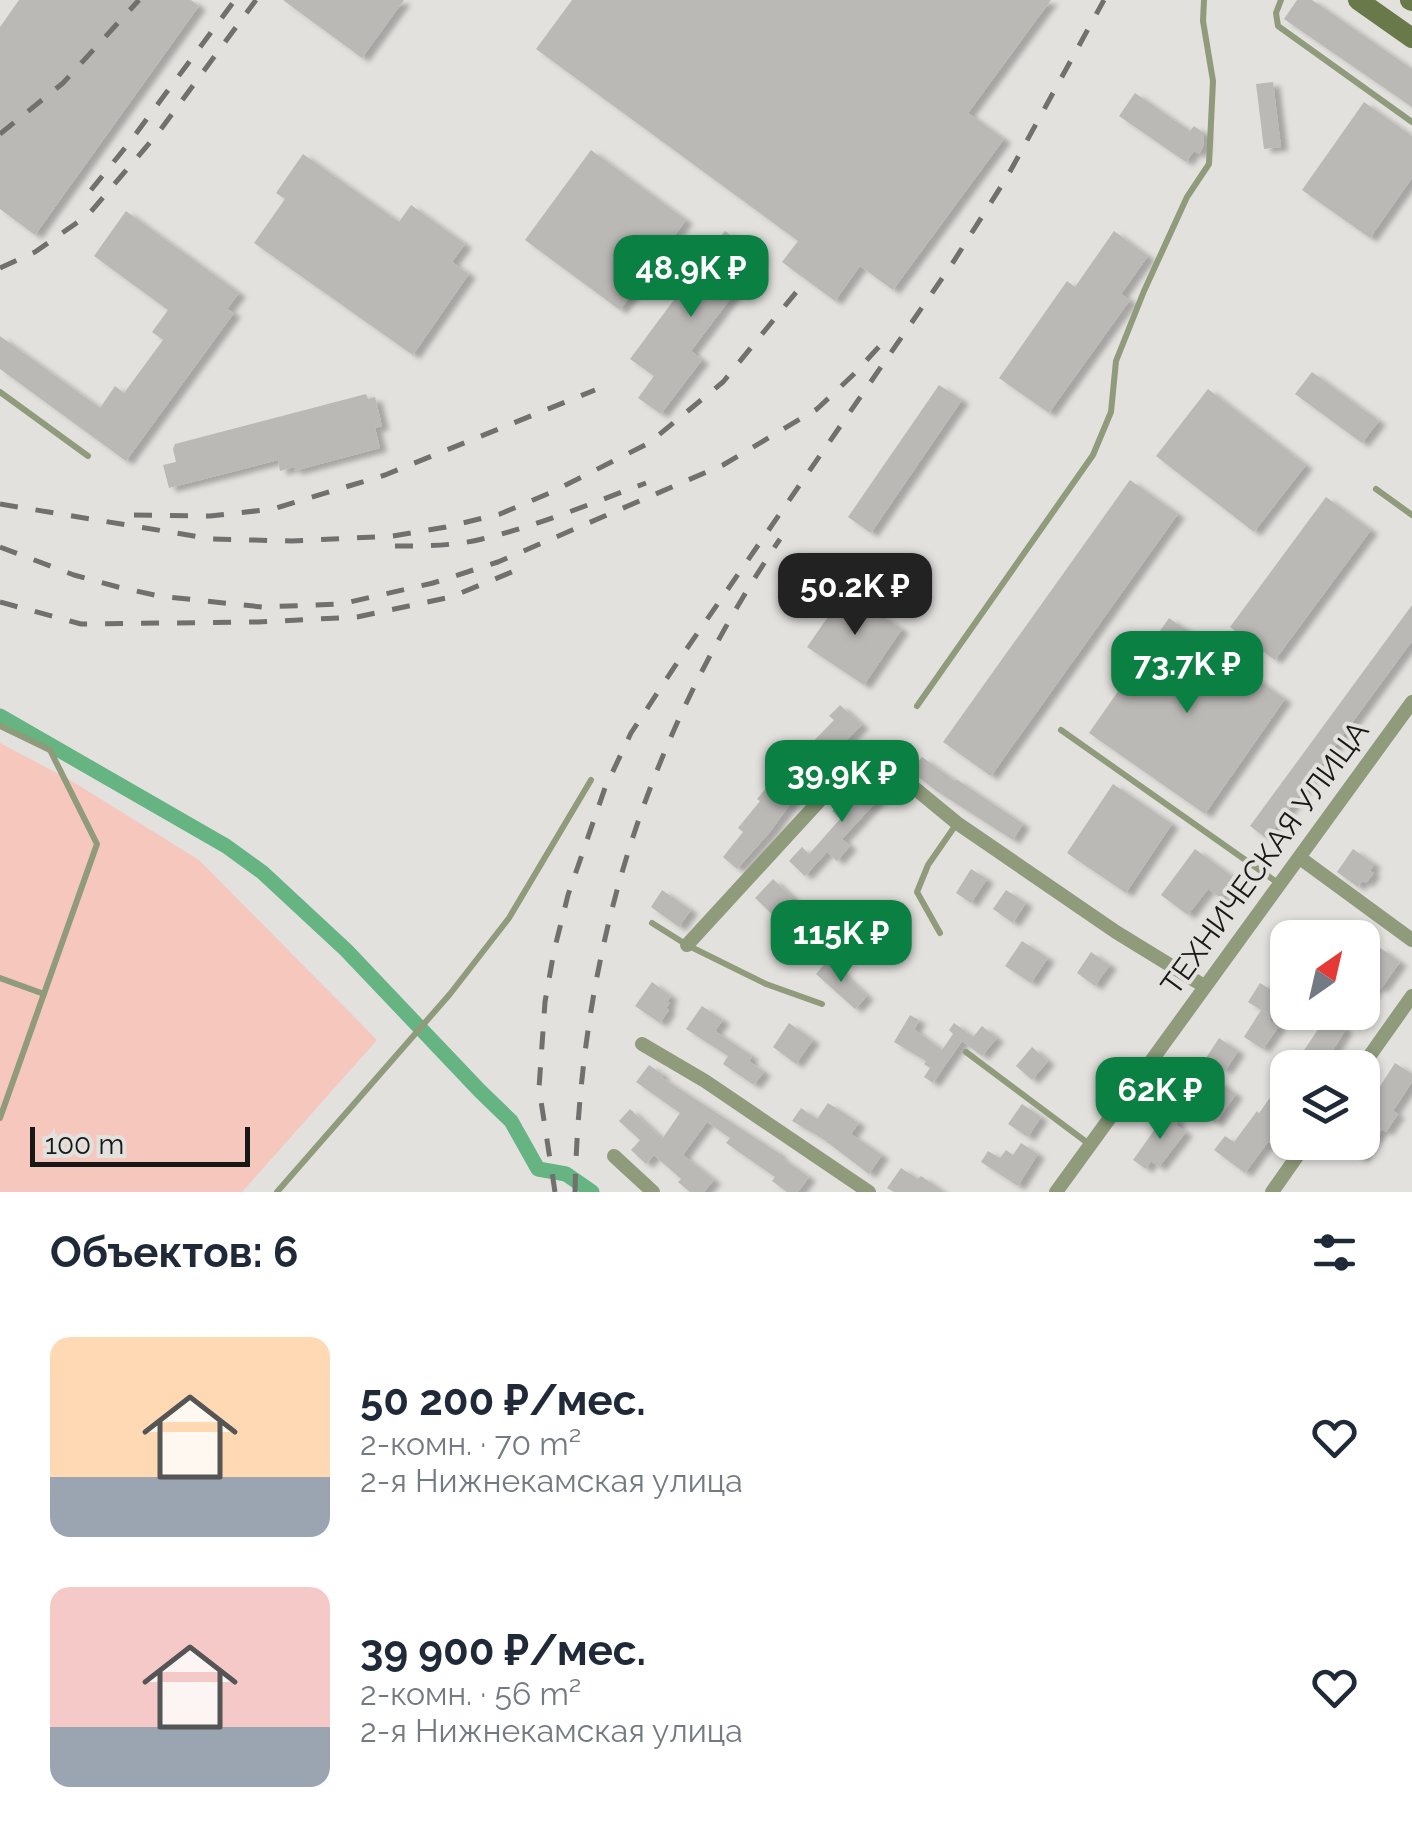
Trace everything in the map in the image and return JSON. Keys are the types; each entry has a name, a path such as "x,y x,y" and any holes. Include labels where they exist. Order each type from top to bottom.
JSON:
{"main road":[{"path":"1358,0 1412,38"}],"street":[{"name":"ТЕХНИЧЕСКАЯ УЛИЦА","path":"1056,1192 1412,702"},
{"path":"687,945 867,749 957,823 1116,932 1204,986"},
{"path":"1300,858 1412,940"},
{"path":"1374,1050 1412,996"},
{"path":"642,1044 869,1192"},
{"path":"614,1156 653,1192"},
{"path":"1272,1192 1295,1160"}],"lane":[{"path":"917,706 1093,455 1111,412 1116,361 1188,197 1209,164 1213,82 1203,21 1204,0"},
{"path":"1281,0 1276,13 1278,26 1412,122"},
{"path":"0,392 88,456"},
{"path":"1376,489 1412,515"},
{"path":"0,726 50,750 96,844 0,1118"},
{"path":"1061,730 1280,884"},
{"path":"277,1192 450,994 510,918 591,780"},
{"path":"940,933 918,892 928,865 957,823"},
{"path":"652,923 766,984 822,1004"},
{"path":"0,978 44,994"},
{"path":"966,1052 1090,1144"}],"shaded area":[{"path":"0,743 70,780 199,860 377,1040 242,1192 0,1192"}],"building":[{"path":"19,0 191,0 199,6 35,235 0,209 0,27"},
{"path":"283,0 404,0 362,58"},
{"path":"572,0 1051,0 968,113 1004,139 893,290 860,266 835,301 782,262 798,241 536,49"},
{"path":"1297,0 1312,0 1412,69 1412,107 1284,19"},
{"path":"1273,82 1281,147 1264,149 1256,84"},
{"path":"1135,93 1190,131 1194,126 1204,133 1199,154 1194,151 1186,162 1119,116"},
{"path":"1364,102 1412,136 1412,178 1370,238 1302,190"},
{"path":"591,150 686,220 620,310 525,240"},
{"path":"303,154 399,222 411,205 465,244 452,262 469,274 413,355 254,243 285,199 276,193"},
{"path":"126,211 239,293 227,309 234,313 126,461 0,369 0,336 100,408 115,386 124,393 163,340 152,332 168,310 94,256"},
{"path":"725,231 761,258 691,351 702,360 661,414 638,398 654,376 630,359"},
{"path":"1114,231 1148,256 1121,294 1130,300 1049,413 999,378 1067,281 1075,287"},
{"path":"1312,372 1379,421 1362,443 1295,394"},
{"path":"939,385 962,400 871,533 848,517"},
{"path":"1208,389 1306,465 1254,532 1156,456"},
{"path":"366,394 368,399 375,397 382,426 375,428 380,448 294,471 294,467 280,471 278,460 169,488 163,465 176,462 175,444"},
{"path":"1130,480 1178,514 991,776 943,742"},
{"path":"1326,497 1371,530 1275,660 1230,627"},
{"path":"846,591 902,629 864,685 807,647"},
{"path":"1412,605 1412,641 1267,839 1250,826"},
{"path":"1169,618 1285,699 1205,814 1089,733"},
{"path":"840,705 862,725 823,764 807,748 834,720 829,716"},
{"path":"922,757 1023,824 1013,840 911,771"},
{"path":"871,773 889,788 842,839 850,846 837,861 827,852 805,876 789,861 802,847 809,854 840,819 832,811"},
{"path":"771,782 794,799 737,869 723,857 743,832 738,828"},
{"path":"1113,784 1172,824 1126,893 1067,853"},
{"path":"1195,849 1236,879 1222,899 1208,889 1188,915 1161,895"},
{"path":"1353,849 1374,864 1370,871 1374,873 1358,887 1337,872"},
{"path":"971,869 987,879 971,903 956,893"},
{"path":"773,879 793,898 775,917 755,898"},
{"path":"662,890 691,910 679,927 651,907"},
{"path":"1006,890 1026,903 1013,923 993,909"},
{"path":"1022,941 1048,958 1031,983 1005,966"},
{"path":"1380,948 1400,962 1380,988"},
{"path":"1091,952 1110,965 1095,986 1077,973"},
{"path":"828,960 867,996 855,1009 816,974"},
{"path":"652,982 671,996 666,1008 669,1010 660,1023 635,1006"},
{"path":"1260,983 1270,989 1270,1030 1276,1030 1263,1049 1244,1037 1261,1010 1248,1002"},
{"path":"702,1006 723,1020 715,1031 752,1056 749,1061 764,1072 754,1085 723,1064 728,1056 686,1029"},
{"path":"910,1015 919,1020 914,1029 942,1050 953,1034 949,1030 954,1023 973,1037 982,1026 997,1038 982,1056 962,1041 933,1083 924,1077 930,1068 924,1064 926,1061 894,1042"},
{"path":"789,1023 813,1040 796,1064 773,1047"},
{"path":"1318,1030 1345,1030 1333,1050 1304,1050"},
{"path":"1219,1038 1238,1051 1225,1071 1206,1058"},
{"path":"1032,1047 1048,1061 1032,1080 1016,1066"},
{"path":"1395,1063 1412,1074 1412,1082 1393,1111 1398,1114 1386,1132 1380,1132 1380,1086"},
{"path":"649,1065 809,1177 798,1192 787,1192 772,1181 775,1177 726,1143 730,1138 707,1122 683,1155 714,1180 704,1192 690,1192 654,1155 646,1164 631,1150 640,1140 619,1121 630,1109 662,1139 680,1113 636,1082"},
{"path":"1217,1081 1236,1094 1216,1123 1196,1110"},
{"path":"1270,1098 1270,1143 1245,1173 1214,1150 1225,1136 1234,1142"},
{"path":"828,1103 859,1123 851,1134 882,1155 869,1174 792,1121 801,1108 817,1119"},
{"path":"1022,1104 1041,1117 1028,1137 1008,1124"},
{"path":"1167,1112 1179,1120 1176,1125 1186,1132 1159,1167 1151,1161 1146,1169 1133,1160"},
{"path":"1021,1143 1038,1154 1018,1186 981,1162 988,1151 1000,1158 1006,1150 1013,1155"},
{"path":"901,1168 944,1192 894,1192 887,1188"}],"waterway":[{"path":"0,716 226,846 262,872 346,950 511,1121 538,1169 566,1174 592,1192"}],"railway":[{"path":"0,134 63,83 139,0"},
{"path":"91,190 235,0"},
{"path":"0,268 35,252 88,215 158,133 256,0"},
{"path":"555,1192 539,1088 545,1002 568,895 605,788 631,733 679,660 952,264 1007,177 1104,0"},
{"path":"0,504 212,539 292,541 393,536 500,514 649,443 723,382 802,285"},
{"path":"0,547 118,587 159,596 262,607 341,604 433,583 498,562 723,465 817,409 886,339"},
{"path":"134,515 210,516 273,509 385,475 595,390"},
{"path":"395,546 482,539 544,521 646,483"},
{"path":"575,1192 590,1016 606,932 629,850 657,770 692,692 780,539"},
{"path":"0,602 81,624 357,617 451,597 524,567"}]}
